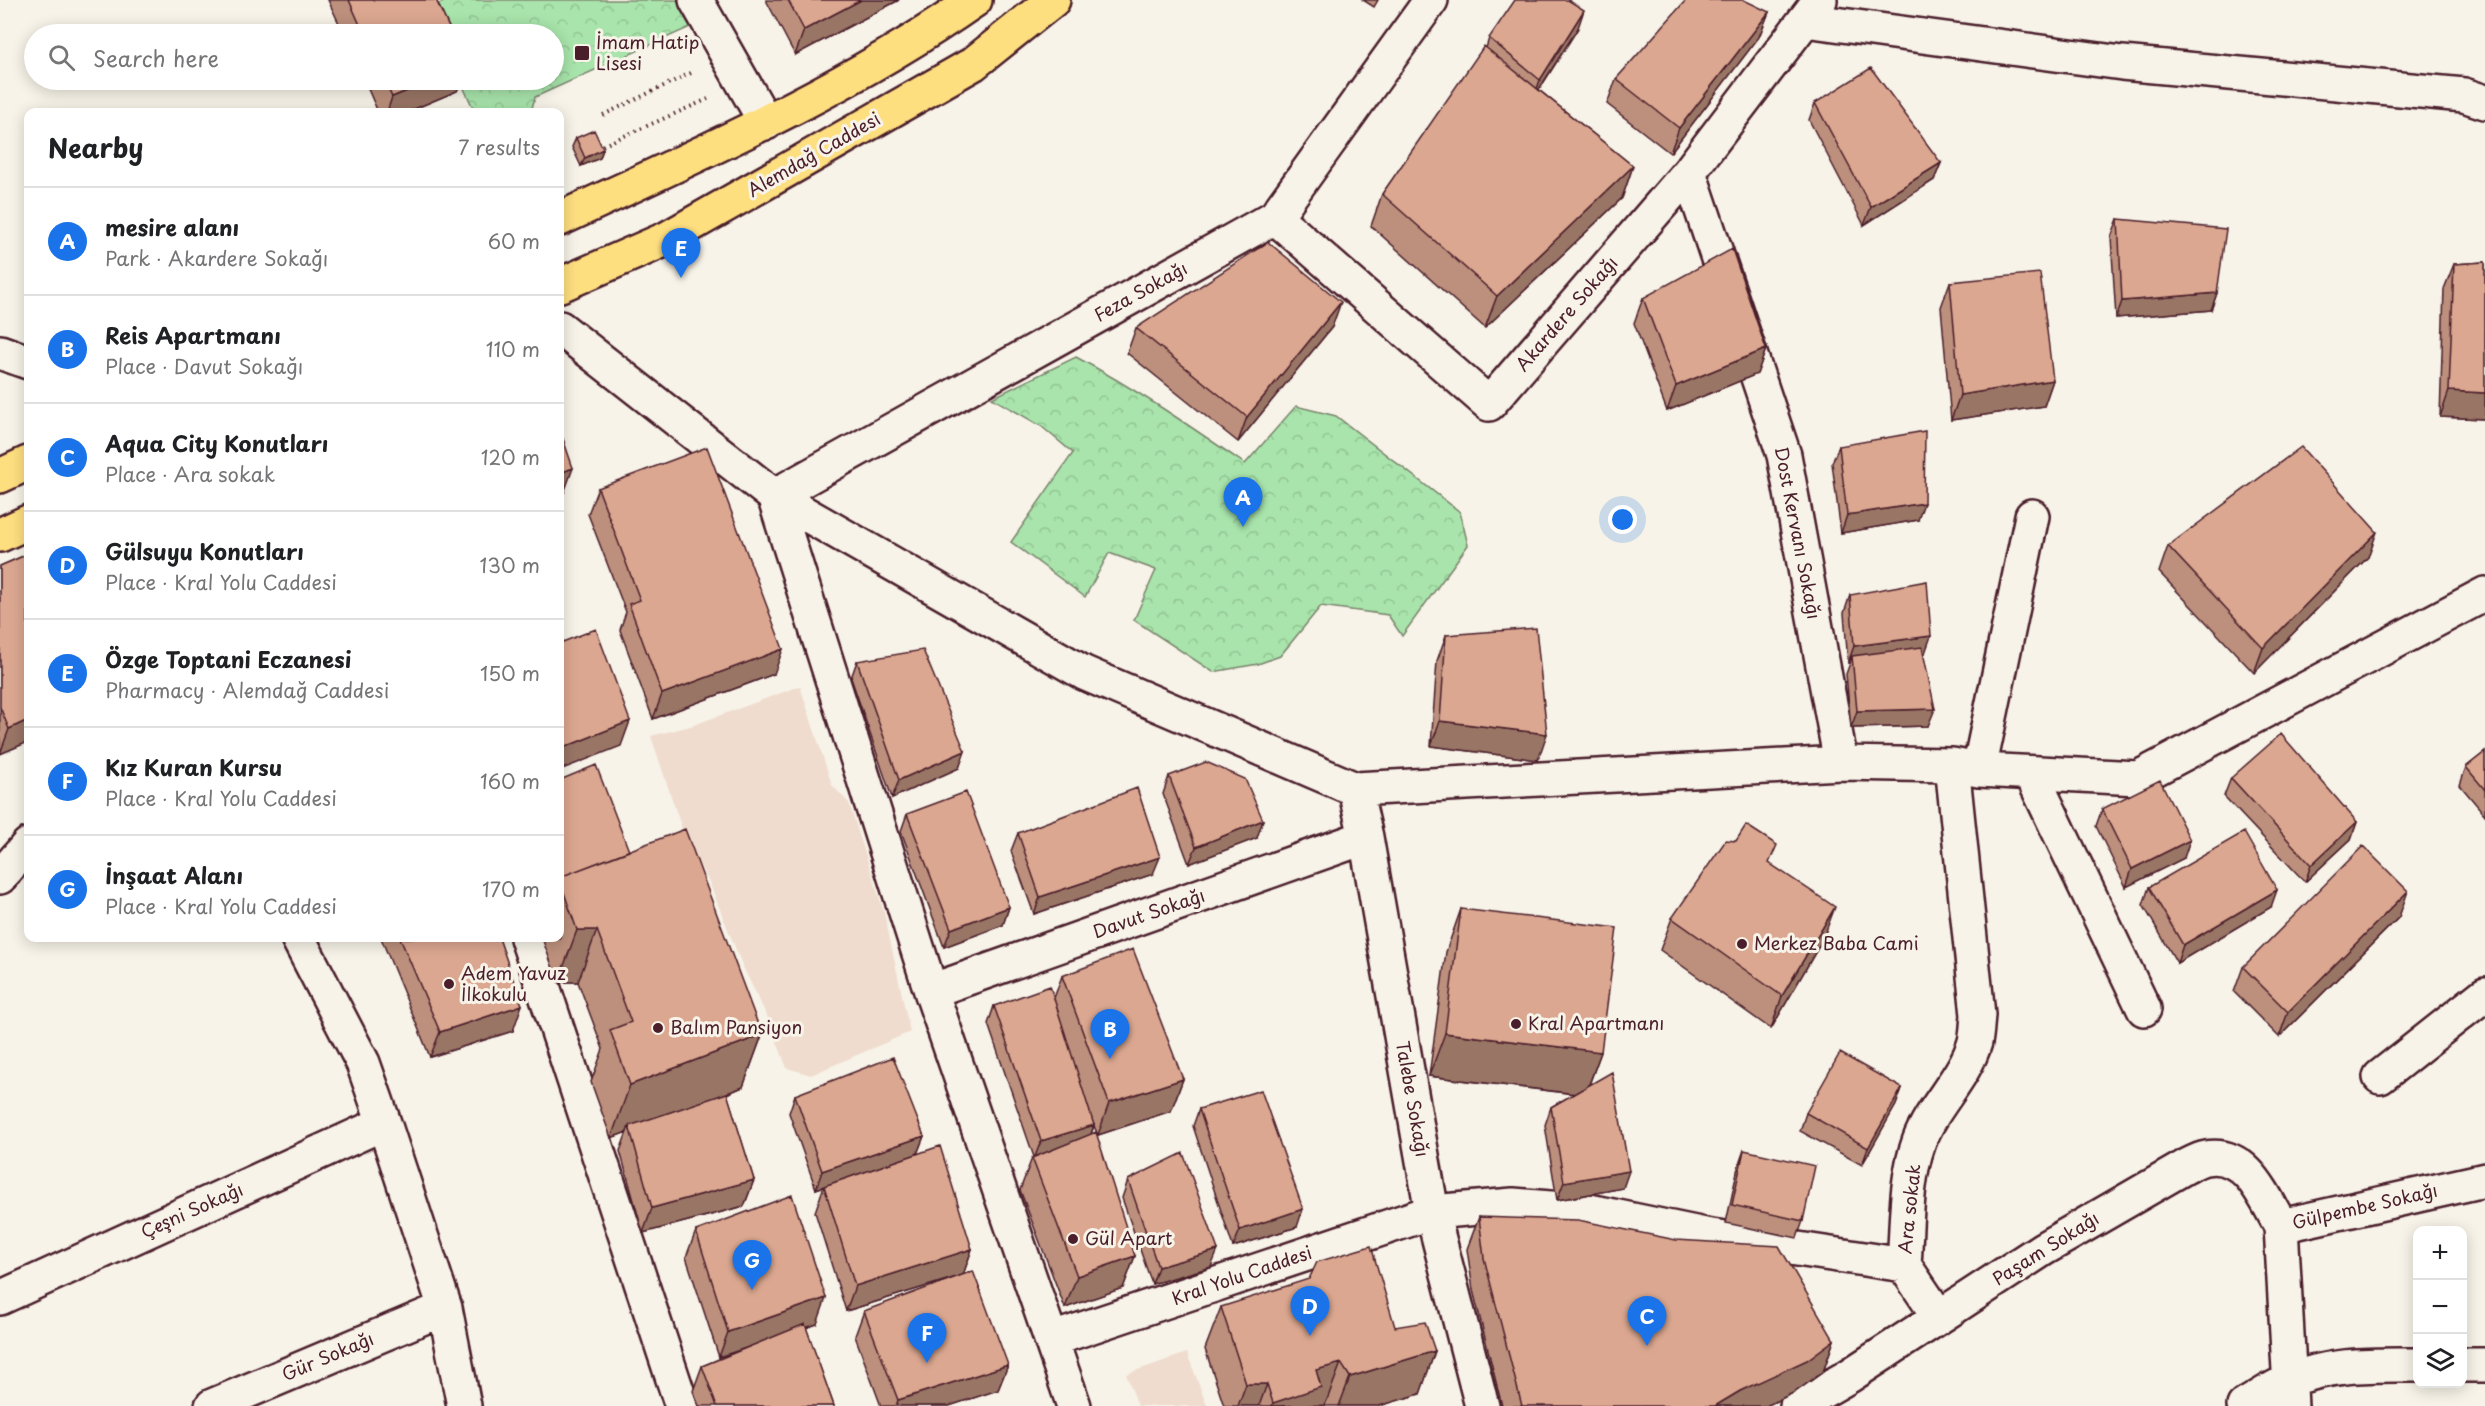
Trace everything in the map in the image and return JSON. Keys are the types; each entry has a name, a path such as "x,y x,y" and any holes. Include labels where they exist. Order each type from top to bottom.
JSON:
{"main road":[{"path":"564,217 766,123 921,38 975,0"},
{"name":"Alemdağ Caddesi","path":"564,283 666,239 973,64 1053,0"},
{"path":"0,476 24,465"},
{"path":"0,535 24,524"}],"street":[{"path":"696,0 766,123"},
{"name":"Feza Sokağı","path":"774,496 1275,218 1431,0"},
{"path":"1812,10 2122,63 2464,95 2485,102"},
{"name":"Akardere Sokağı","path":"1275,218 1489,404 1689,172 1812,10"},
{"name":"Dost Kervanı Sokağı","path":"1689,172 1784,455 1841,763"},
{"path":"564,331 774,496 1084,673 1355,789 1841,763 1965,767 2138,778 2485,594"},
{"path":"0,352 24,361"},
{"path":"774,496 931,991 1053,1339 1074,1406"},
{"name":"Ara sokak","path":"1432,1212 1513,1205 1589,1211 1705,1235 1904,1265 1911,1176 1918,1142 1968,1059 1976,1040 1978,1015 1965,767 2032,516"},
{"path":"2031,773 2144,1009"},
{"name":"Talebe Sokağı","path":"1355,789 1366,837 1432,1212 1482,1406"},
{"name":"Davut Sokağı","path":"931,991 1366,837"},
{"path":"0,877 24,850"},
{"path":"300,942 363,1063 445,1308 464,1406"},
{"path":"528,942 682,1406"},
{"path":"2380,1077 2485,994"},
{"name":"Çeşni Sokağı","path":"0,1298 384,1123"},
{"name":"Paşam Sokağı","path":"1797,1406 1849,1376 2043,1249 2185,1167 2205,1158 2222,1157 2238,1164 2252,1176 2281,1226"},
{"name":"Gülpembe Sokağı","path":"2290,1393 2281,1226 2485,1179"},
{"name":"Kral Yolu Caddesi","path":"1053,1339 1432,1212"},
{"path":"1904,1265 1939,1317"},
{"name":"Gür Sokağı","path":"212,1406 445,1308"},
{"path":"2244,1406 2290,1393 2326,1369 2371,1365 2413,1365"},
{"path":"2467,1365 2485,1365"}],"path":[{"path":"603,115 681,78"},
{"path":"587,152 744,82"}],"shaded area":[{"path":"800,686 832,785 849,803 884,912 910,1032 811,1075 787,1068 768,1018 743,967 709,882 685,838 651,736 691,726"},
{"path":"1187,1353 1207,1406 1138,1406 1126,1374"}],"green space":[{"path":"447,0 710,0 717,15 564,84 564,24 436,24 429,9"},
{"path":"465,90 551,90 535,97 532,108 473,108"},
{"path":"1076,357 1141,395 1245,464 1296,406 1336,416 1460,512 1468,545 1402,636 1388,615 1321,606 1280,656 1258,664 1213,672 1134,620 1156,570 1109,553 1085,597 1011,542 1073,453 1041,426 992,398"}],"building":[{"path":"349,0 436,0 447,24 360,24"},
{"path":"788,0 861,0 804,30"},
{"path":"1515,0 1568,0 1584,10 1540,80 1489,38"},
{"path":"1686,0 1744,0 1769,12 1679,128 1616,79"},
{"path":"1484,46 1633,166 1497,296 1382,194"},
{"path":"1871,68 1941,163 1871,207 1815,103"},
{"path":"389,90 409,90 392,97"},
{"path":"594,130 603,149 585,158 576,138"},
{"path":"2118,219 2226,229 2217,293 2122,301"},
{"path":"1268,242 1341,302 1247,417 1136,328"},
{"path":"1732,249 1766,349 1676,386 1643,298"},
{"path":"2485,262 2485,393 2449,391 2454,264"},
{"path":"2040,273 2053,380 1960,395 1950,282"},
{"path":"1925,431 1924,503 1847,515 1839,446"},
{"path":"564,442 573,468 564,471"},
{"path":"707,447 783,649 662,694 629,604 640,600 598,488"},
{"path":"2301,447 2377,532 2263,648 2168,546"},
{"path":"24,556 24,722 9,729 0,707 0,566"},
{"path":"1927,581 1931,636 1854,646 1850,595"},
{"path":"1536,628 1547,734 1440,721 1446,635"},
{"path":"596,629 630,721 564,747 564,641"},
{"path":"1922,647 1935,709 1857,711 1852,656"},
{"path":"923,650 965,751 899,780 857,661"},
{"path":"2281,734 2357,822 2311,865 2231,778"},
{"path":"2485,752 2485,790 2466,767"},
{"path":"1206,762 1245,779 1263,820 1196,847 1169,776"},
{"path":"596,765 629,851 564,875 564,778"},
{"path":"2160,780 2190,840 2132,869 2102,809"},
{"path":"1137,788 1160,857 1040,897 1018,833"},
{"path":"966,792 1009,907 951,929 907,814"},
{"name":"Merkez Baba Cami","path":"1746,825 1777,845 1769,863 1835,907 1782,996 1672,918 1726,840 1736,841"},
{"path":"685,829 762,1035 630,1085 610,1030 631,1022 597,930 577,930 564,893 564,875"},
{"path":"2244,832 2277,890 2183,945 2149,887"},
{"path":"2363,846 2408,891 2288,1012 2243,967"},
{"name":"Kral Apartmanı","path":"1461,909 1617,928 1601,1052 1445,1033"},
{"name":"Adem Yavuz İlkokulu","path":"402,942 500,942 522,1005 440,1032"},
{"path":"1133,949 1183,1079 1109,1103 1062,976"},
{"path":"1050,986 1094,1125 1041,1141 994,1006"},
{"path":"1840,1053 1902,1088 1868,1148 1806,1113"},
{"path":"893,1057 924,1136 822,1171 795,1095"},
{"path":"1612,1072 1629,1171 1564,1182 1551,1107"},
{"path":"1261,1090 1303,1209 1240,1230 1199,1109"},
{"path":"727,1093 754,1180 652,1208 629,1126"},
{"path":"1096,1132 1135,1256 1077,1276 1032,1158"},
{"path":"940,1146 972,1249 855,1286 824,1186"},
{"path":"1744,1150 1815,1166 1803,1221 1732,1205"},
{"path":"1183,1153 1218,1250 1158,1267 1128,1180"},
{"path":"792,1195 826,1298 728,1332 696,1231"},
{"path":"1479,1217 1578,1220 1676,1240 1779,1246 1834,1340 1807,1360 1740,1391 1715,1406 1522,1406 1484,1258"},
{"path":"1371,1246 1395,1327 1425,1322 1435,1351 1350,1377 1341,1363 1316,1370 1321,1387 1273,1403 1267,1384 1246,1384 1221,1307 1309,1279 1317,1262"},
{"path":"973,1271 1008,1365 898,1400 864,1311"},
{"path":"805,1324 834,1406 717,1406 702,1366"}],"place":[{"name":"İmam Hatip Lisesi","path":"582,53"},
{"name":"Özge Toptani Eczanesi","path":"681,278"},
{"name":"mesire alanı","path":"1243,527"},
{"name":"Merkez Baba Cami","path":"1742,944"},
{"name":"Adem Yavuz İlkokulu","path":"449,984"},
{"name":"Kral Apartmanı","path":"1516,1024"},
{"name":"Balım Pansiyon","path":"658,1028"},
{"name":"Reis Apartmanı","path":"1110,1059"},
{"name":"Gül Apart","path":"1073,1239"},
{"name":"İnşaat Alanı","path":"752,1290"},
{"name":"Gülsuyu Konutları","path":"1310,1336"},
{"name":"Aqua City Konutları","path":"1647,1346"},
{"name":"Kız Kuran Kursu","path":"927,1363"}]}
